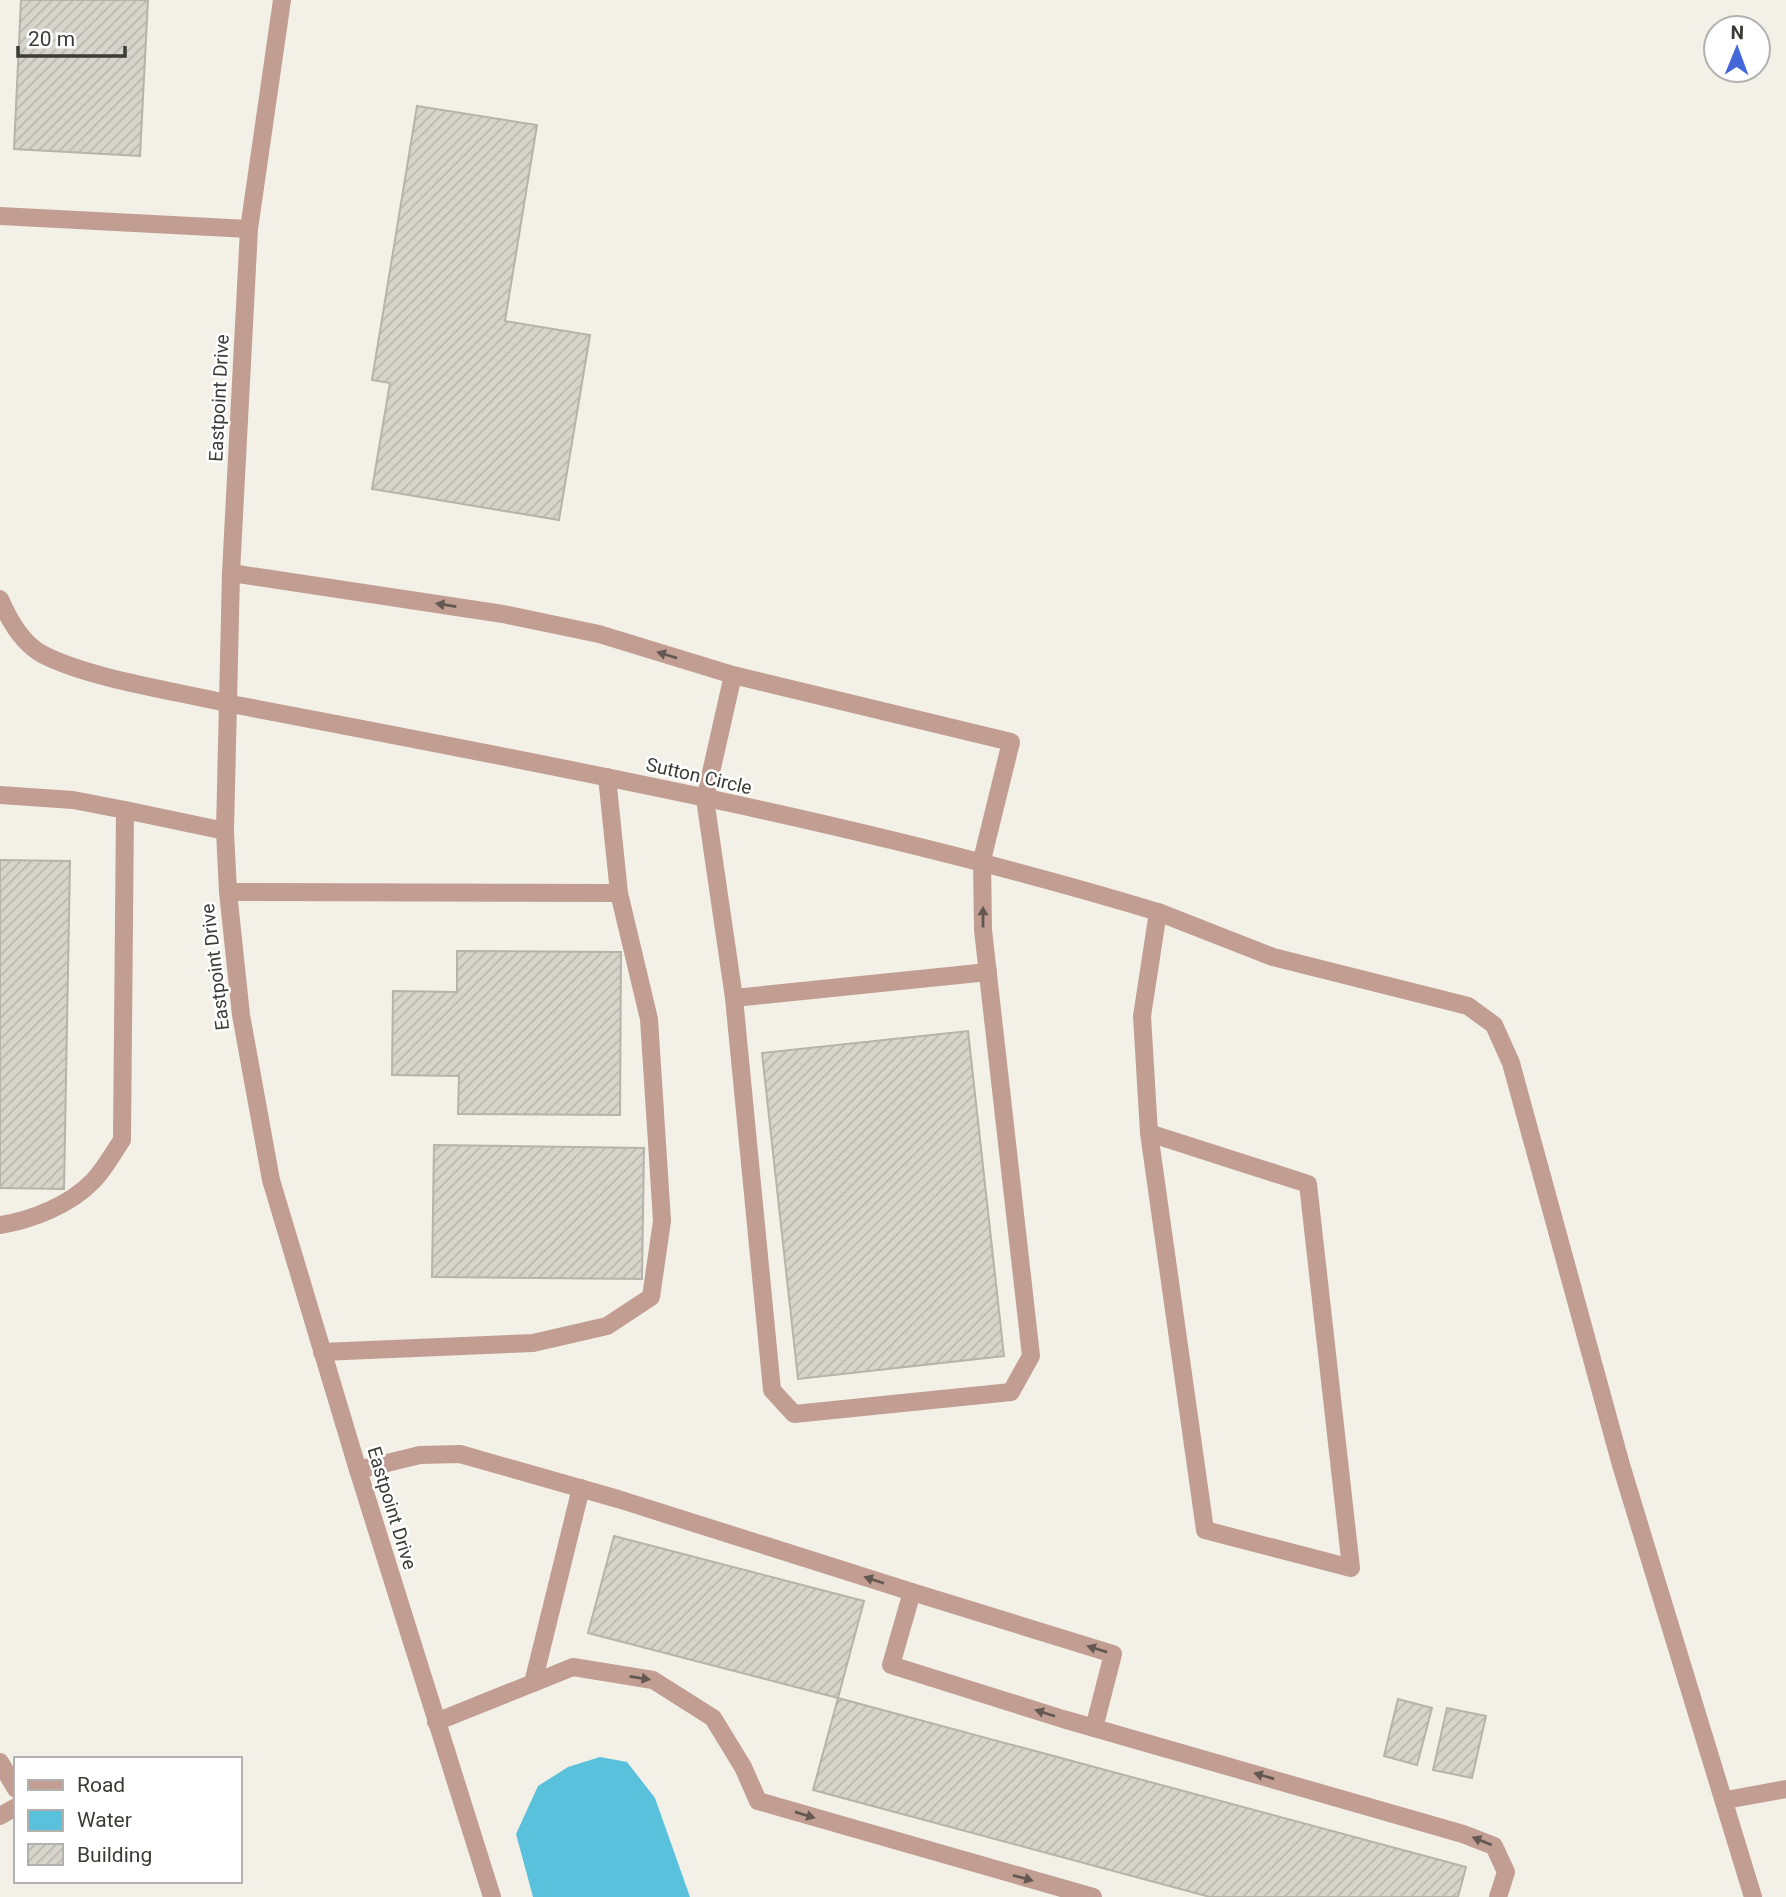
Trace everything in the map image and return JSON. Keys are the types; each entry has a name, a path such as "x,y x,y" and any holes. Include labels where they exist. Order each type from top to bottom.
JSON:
{"street":[{"name":"Eastpoint Drive","path":"282,0 249,229 231,573 225,831 228,892 241,1015 271,1180 358,1470 492,1897"},
{"path":"0,216 249,229"},
{"path":"231,573 531,620 599,634 733,675 1011,742 982,860 983,930 1031,1356 1012,1392 794,1414 772,1390 734,998 705,799 733,675"},
{"name":"Sutton Circle","path":"0,599 10,624 41,653 93,671 226,703 607,776 982,860 1158,912 1273,957 1468,1006 1494,1025 1511,1063 1621,1465 1726,1800 1753,1897"},
{"path":"322,1352 533,1343 607,1326 651,1297 662,1221 649,1019 619,892 607,776"},
{"path":"0,795 73,800 225,831"},
{"path":"0,1224 26,1221 58,1205 93,1181 122,1140 125,810"},
{"path":"228,892 619,892"},
{"path":"1149,1133 1308,1184 1351,1568 1205,1530 1149,1133 1142,1016 1158,912"},
{"path":"734,998 988,972"},
{"path":"358,1470 420,1455 460,1454 618,1499 1113,1654 1094,1728"},
{"path":"533,1683 581,1488"},
{"path":"912,1592 891,1665 1094,1728 1463,1834 1494,1846 1506,1872 1498,1897"},
{"path":"436,1722 573,1667 653,1680 713,1718 743,1767 758,1801 1093,1897"},
{"path":"0,1762 14,1786"},
{"path":"1726,1800 1786,1789"}],"water":[{"path":"600,1757 627,1762 655,1798 690,1897 533,1897 516,1834 538,1786 568,1767"}],"building":[{"path":"21,0 148,0 140,156 14,149"},
{"path":"417,106 537,125 505,321 590,335 559,520 372,489 390,383 372,380"},
{"path":"0,860 70,861 64,1189 0,1188"},
{"path":"457,951 621,952 620,1115 458,1114 459,1076 392,1075 393,991 457,992"},
{"path":"968,1031 1004,1356 798,1379 762,1053"},
{"path":"434,1145 644,1148 642,1279 432,1277"},
{"path":"614,1536 864,1601 838,1698 588,1633"},
{"path":"838,1698 1466,1867 1458,1897 1210,1897 813,1790"},
{"path":"1398,1699 1432,1708 1417,1765 1384,1756"},
{"path":"1447,1708 1486,1716 1472,1778 1433,1770"}]}
